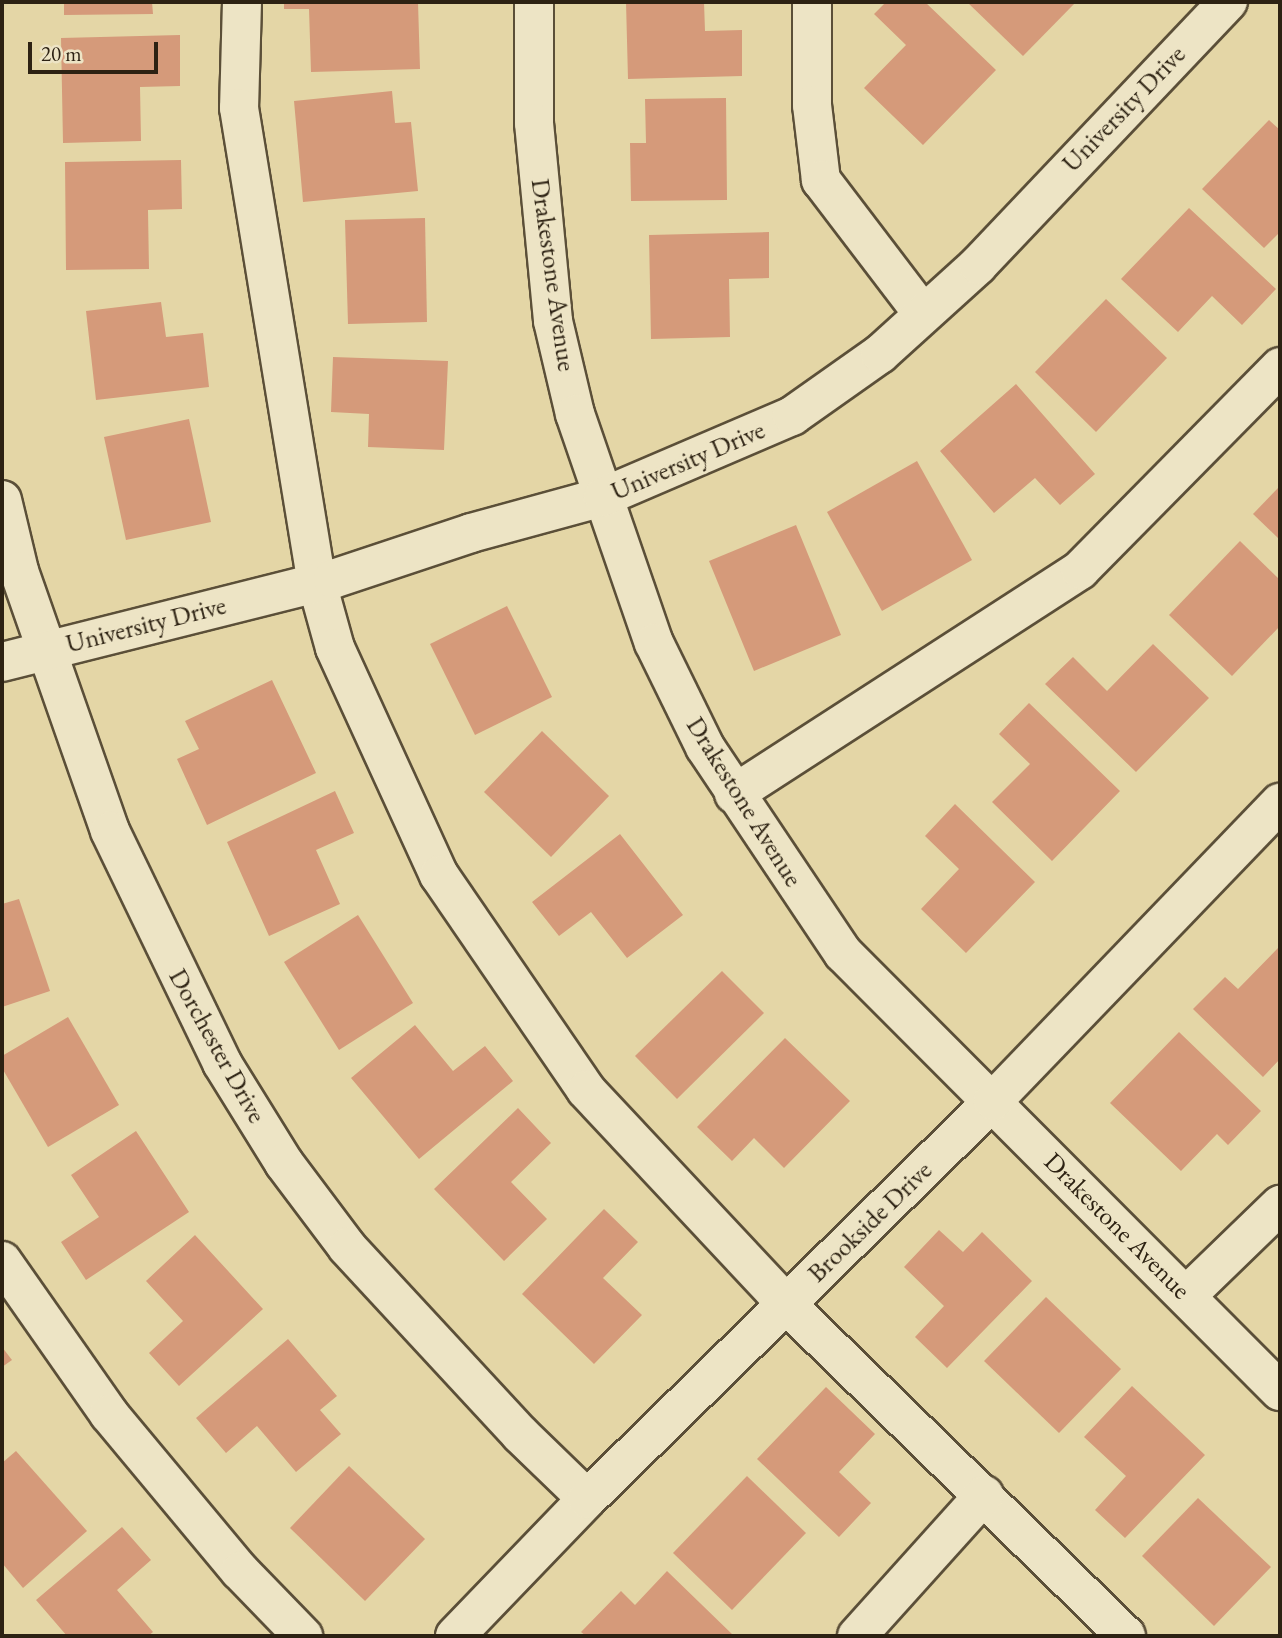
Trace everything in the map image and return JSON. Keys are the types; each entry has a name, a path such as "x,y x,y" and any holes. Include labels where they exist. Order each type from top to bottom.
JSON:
{"street":[{"path":"242,2 239,108 317,583 335,648 439,876 586,1090 786,1304 1126,1636"},
{"name":"Drakestone Avenue","path":"534,2 534,123 553,321 575,414 654,643 705,747 734,794 844,953 1280,1391"},
{"path":"812,2 812,105 821,180 923,314"},
{"name":"University Drive","path":"2,662 317,583 603,497 792,416 880,354 978,264 1228,2"},
{"path":"734,794 1080,570 1280,367"},
{"name":"Dorchester Drive","path":"2,500 19,571 50,649 78,744 133,881 222,1063 284,1163 347,1247 520,1434 587,1499"},
{"name":"Brookside Drive","path":"455,1636 587,1499 993,1101 1280,803"},
{"path":"1186,1296 1280,1205"},
{"path":"2,1261 109,1414 240,1571 303,1636"},
{"path":"858,1636 984,1495"}],"building":[{"path":"64,2 152,2 153,14 64,15"},
{"path":"284,2 418,2 420,69 311,72 309,9 284,9"},
{"path":"626,2 704,2 705,31 742,30 742,76 628,79"},
{"path":"886,2 925,2 996,70 923,145 864,88 906,45 874,14"},
{"path":"967,2 1076,2 1023,56"},
{"path":"180,35 180,86 140,87 141,141 63,143 61,38"},
{"path":"392,91 395,123 411,122 418,191 303,202 294,101"},
{"path":"726,98 727,200 631,201 630,143 646,143 645,99"},
{"path":"1269,120 1280,130 1280,232 1264,248 1202,189"},
{"path":"181,160 182,209 148,210 149,269 66,270 65,162"},
{"path":"1189,208 1276,289 1242,325 1212,296 1178,332 1121,279"},
{"path":"425,218 427,322 348,324 345,220"},
{"path":"769,232 769,278 729,279 730,337 651,339 649,235"},
{"path":"1106,299 1167,358 1096,432 1035,372"},
{"path":"161,302 166,337 203,333 209,387 96,400 86,311"},
{"path":"333,357 448,361 444,450 368,447 369,414 331,412"},
{"path":"1016,384 1095,474 1060,505 1035,478 994,513 940,451"},
{"path":"189,419 211,522 126,540 104,437"},
{"path":"917,461 972,560 882,611 827,512"},
{"path":"1280,486 1280,540 1253,514"},
{"path":"796,525 841,635 754,671 709,561"},
{"path":"1240,541 1280,580 1280,626 1232,676 1169,615"},
{"path":"507,606 552,697 475,735 430,644"},
{"path":"1153,644 1209,698 1136,772 1045,684 1073,657 1107,691"},
{"path":"272,680 316,773 207,825 177,759 199,749 185,721"},
{"path":"1029,703 1120,791 1052,861 992,802 1030,764 999,734"},
{"path":"542,731 609,796 551,857 484,792"},
{"path":"335,791 354,833 316,850 340,904 269,936 227,842"},
{"path":"955,804 1035,882 966,953 921,909 959,869 925,836"},
{"path":"620,834 683,915 627,958 591,912 559,936 532,902"},
{"path":"19,899 50,991 2,1007 2,904"},
{"path":"358,915 413,1003 339,1050 284,962"},
{"path":"1279,947 1280,1059 1263,1077 1193,1009 1225,977 1238,989"},
{"path":"722,971 764,1013 677,1099 635,1056"},
{"path":"68,1017 119,1105 48,1147 2,1068 2,1056"},
{"path":"415,1025 453,1071 485,1046 513,1081 419,1159 351,1078"},
{"path":"1179,1032 1261,1111 1228,1145 1217,1134 1181,1171 1110,1103"},
{"path":"785,1038 850,1101 784,1168 754,1138 732,1161 697,1127"},
{"path":"518,1108 551,1143 511,1182 547,1219 504,1261 434,1189"},
{"path":"136,1131 189,1212 86,1280 61,1242 99,1217 71,1175"},
{"path":"604,1209 638,1242 603,1278 642,1315 594,1364 522,1294"},
{"path":"939,1230 963,1252 982,1232 1032,1281 947,1368 915,1337 944,1306 904,1267"},
{"path":"195,1235 263,1309 179,1386 149,1353 183,1321 146,1281"},
{"path":"1046,1297 1121,1369 1059,1433 984,1361"},
{"path":"288,1339 337,1396 320,1410 341,1434 296,1472 257,1426 226,1453 196,1418"},
{"path":"2,1347 12,1360 2,1367"},
{"path":"1132,1386 1205,1455 1125,1538 1095,1510 1126,1476 1084,1437"},
{"path":"826,1387 875,1434 839,1472 871,1503 839,1537 757,1459"},
{"path":"16,1451 87,1531 23,1588 2,1563 2,1463"},
{"path":"349,1466 425,1539 365,1601 290,1528"},
{"path":"747,1476 806,1533 732,1610 673,1553"},
{"path":"1198,1498 1271,1567 1214,1626 1142,1556"},
{"path":"122,1527 151,1560 117,1590 153,1632 148,1636 67,1636 36,1600"},
{"path":"667,1571 734,1636 586,1636 581,1632 621,1591 635,1605"}]}
